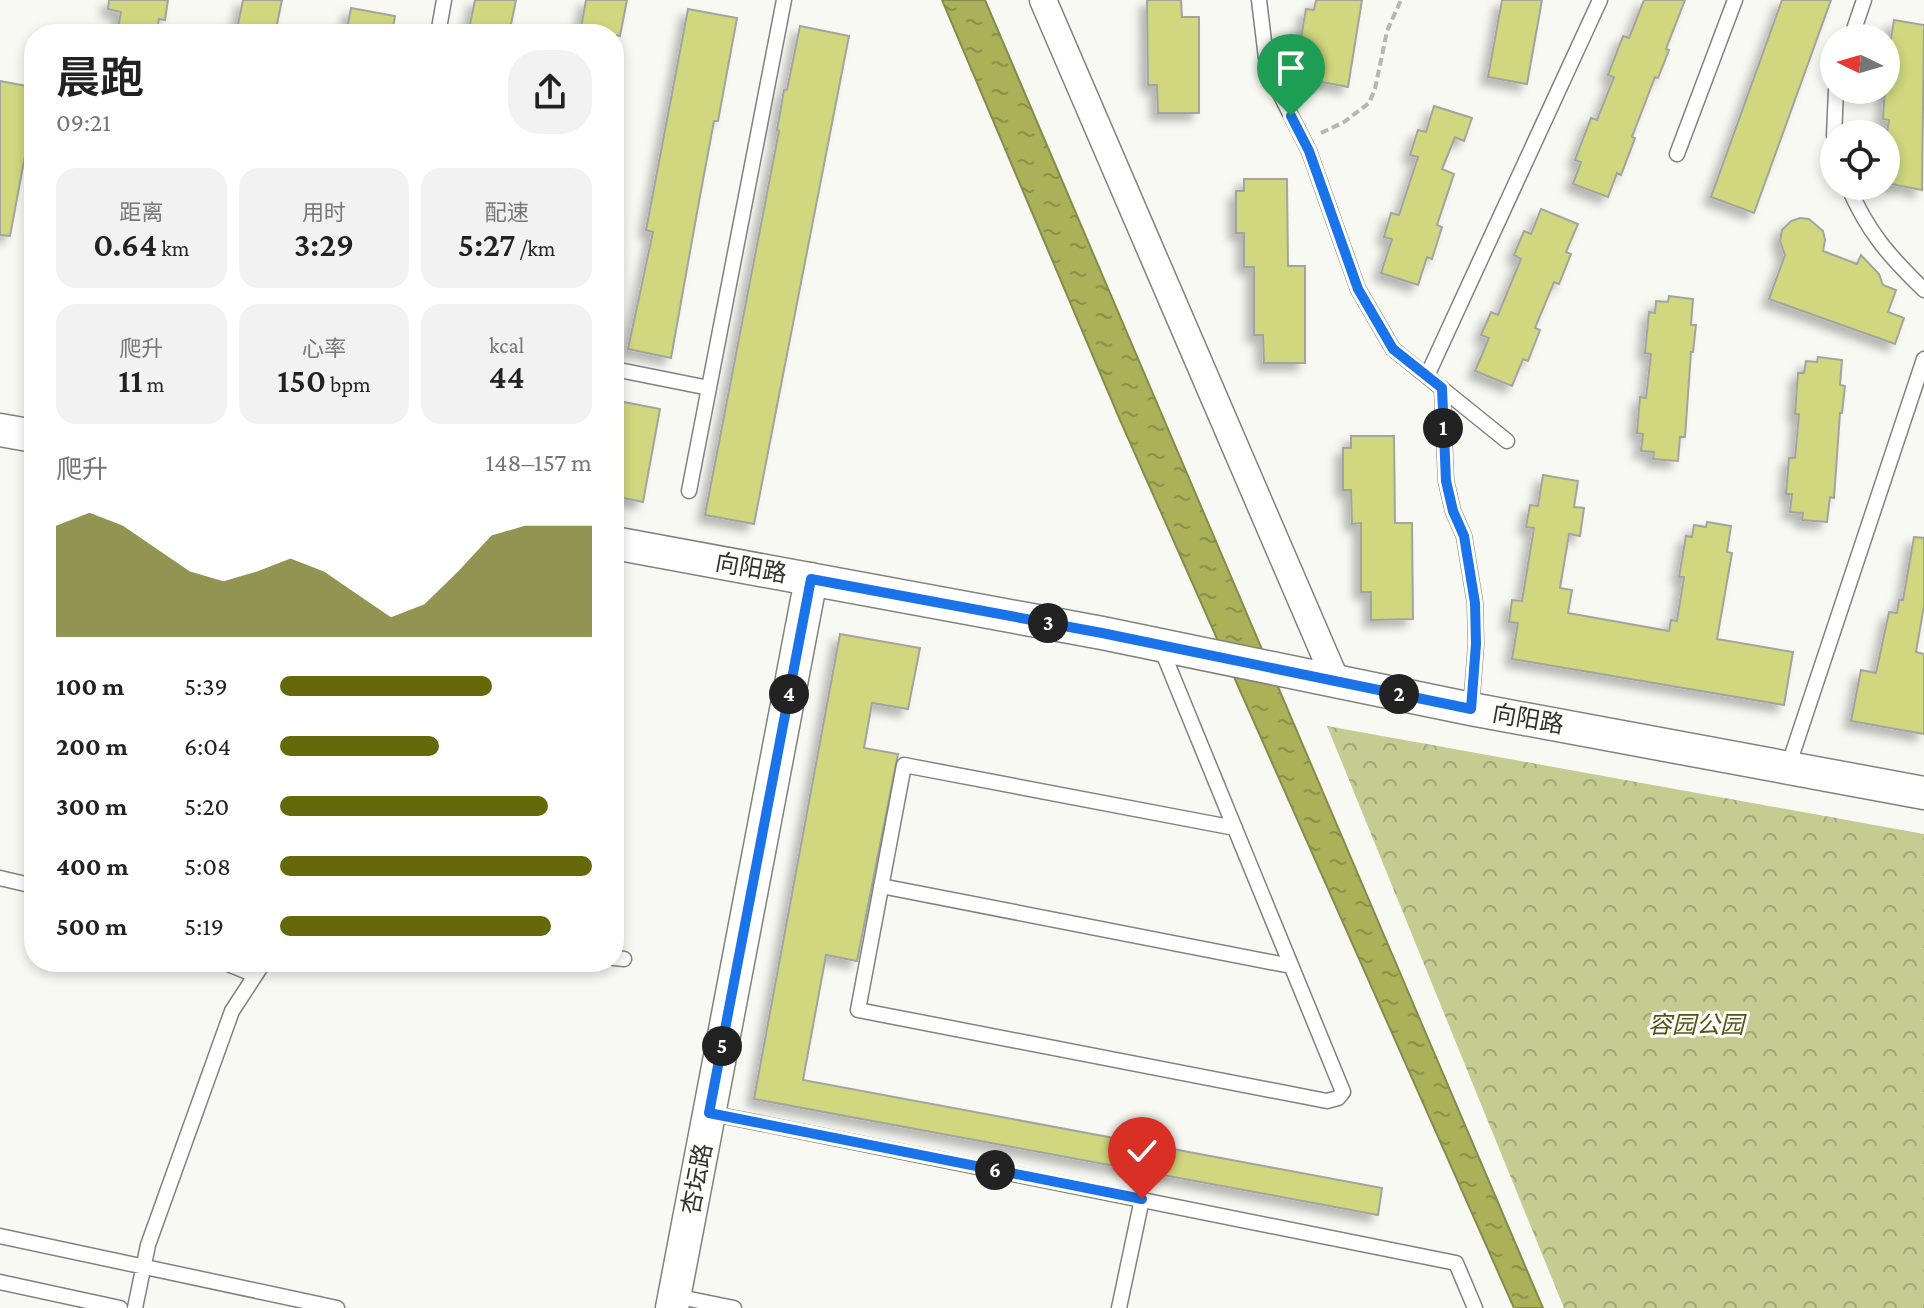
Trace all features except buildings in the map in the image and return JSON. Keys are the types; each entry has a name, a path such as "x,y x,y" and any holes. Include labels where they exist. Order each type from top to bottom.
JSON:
{"street":[{"path":"1043,0 1336,681"},
{"path":"0,430 24,434"},
{"name":"向阳路","path":"624,545 1160,645 1471,709 1924,793"},
{"name":"杏坛路","path":"673,1302 811,579"}],"lane":[{"path":"440,24 444,0"},
{"path":"689,491 784,0"},
{"path":"1259,0 1266,58 1274,82 1304,141 1358,289 1393,349 1507,441"},
{"path":"1427,376 1600,0"},
{"path":"1677,154 1735,0"},
{"path":"1856,24 1864,0"},
{"path":"1854,200 1862,220 1895,262 1924,290"},
{"path":"1788,767 1924,359"},
{"path":"624,371 709,388"},
{"path":"1442,388 1446,481 1453,511 1464,536 1475,603 1476,644 1471,709"},
{"path":"1160,645 1235,828 1291,966 1343,1092 1338,1098 1327,1101 858,1010 904,765 1235,828"},
{"path":"0,878 24,884"},
{"path":"881,886 1291,966"},
{"path":"248,972 255,975"},
{"path":"135,1308 142,1267 232,1011 257,972"},
{"path":"709,1113 1456,1263 1475,1308"},
{"path":"1119,1308 1142,1199"},
{"path":"0,1236 337,1308"},
{"path":"0,1282 120,1308"},
{"path":"673,1302 734,1308"}],"path":[{"path":"1304,141 1344,122 1369,103 1375,89 1387,31 1401,0"}],"green space":[{"name":"容园公园","path":"1327,726 1924,834 1924,1308 1564,1308"}],"water":[{"path":"942,0 985,0 1543,1308 1514,1308 1120,420"}],"route":[{"path":"1142,1199 709,1113 811,579 1102,633 1471,709 1476,644 1475,603 1464,536 1453,511 1446,481 1442,388 1393,349 1358,289 1309,151 1291,116"}]}
